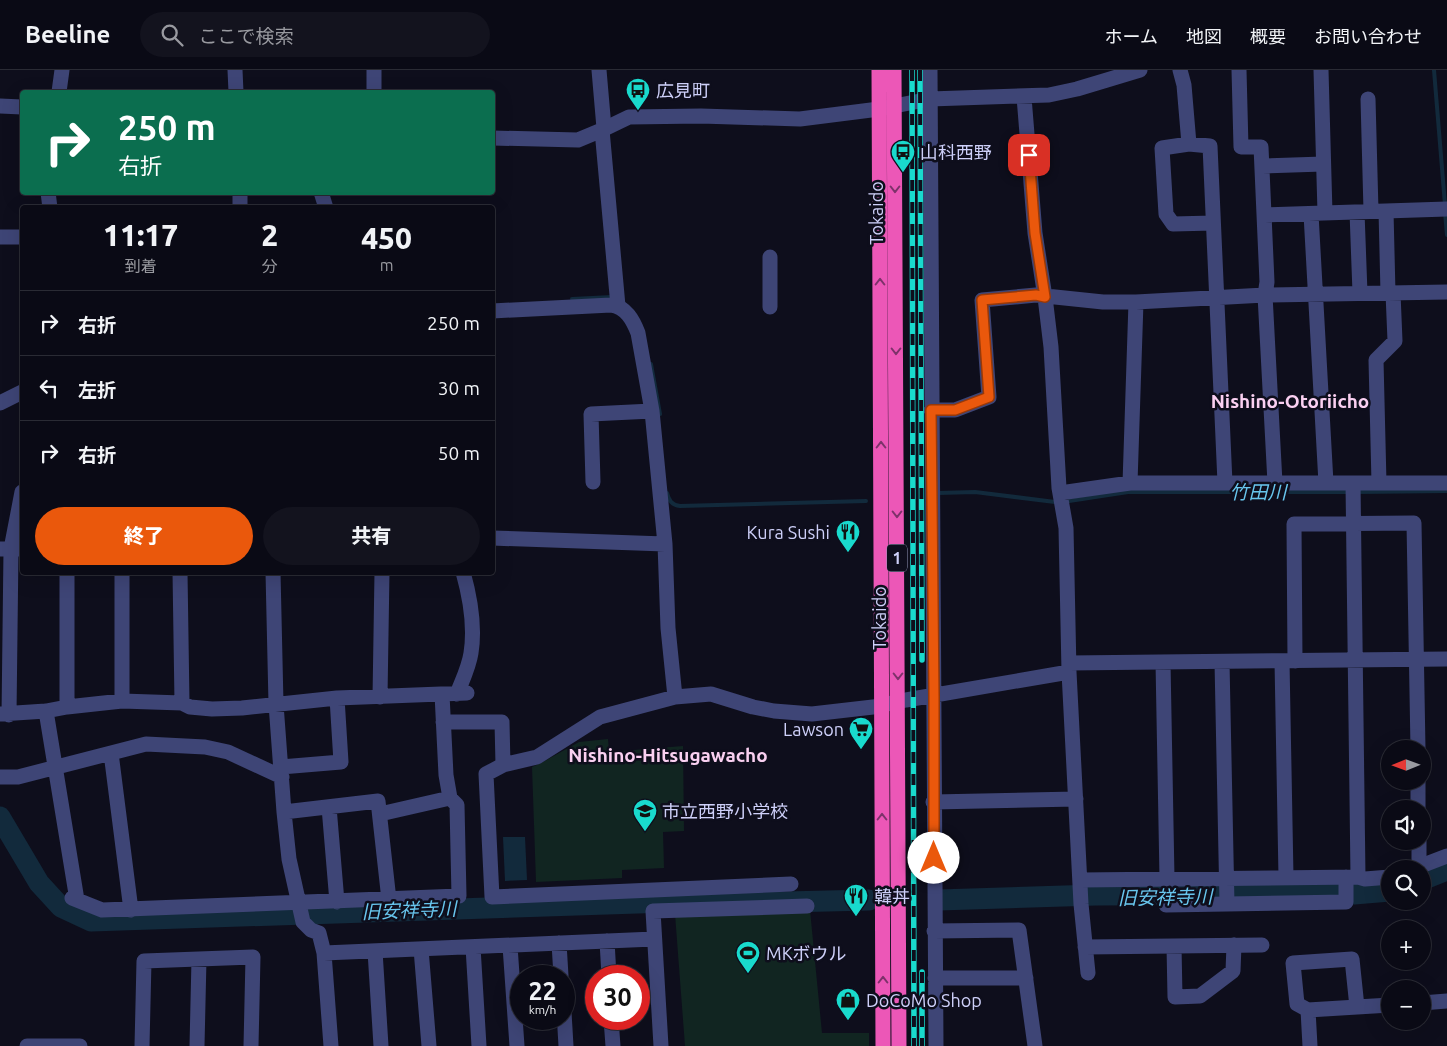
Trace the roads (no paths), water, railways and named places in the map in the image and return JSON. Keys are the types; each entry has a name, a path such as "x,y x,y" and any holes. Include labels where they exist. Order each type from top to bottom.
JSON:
{"highway":[{"name":"Tokaido","path":"879,70 887,108 898,702 899,1046"},
{"name":"Tokaido","path":"883,1046 882,706 887,108 894,70"}],"street":[{"path":"58,90 62,70"},
{"path":"235,70 236,90"},
{"path":"374,70 374,90"},
{"path":"599,70 617,300 638,332 652,410 665,544 668,628 675,696"},
{"path":"930,70 936,1046"},
{"path":"495,138 578,140 629,116 701,116 800,120 887,108 930,99 1024,97 1062,92 1140,70"},
{"path":"1180,70 1184,85 1189,144"},
{"path":"1239,70 1241,146 1261,147 1267,282 1265,295 1276,483"},
{"path":"1321,70 1323,164 1318,213 1316,295 1326,483"},
{"path":"1024,97 1035,233 1052,356 1060,493 1067,533 1069,668 1080,891 1088,972"},
{"path":"1360,293 1371,212 1368,99"},
{"path":"0,106 20,107"},
{"path":"1213,223 1173,224 1166,214 1162,148 1189,144 1210,146 1213,223 1215,297 1225,483"},
{"path":"1262,166 1323,164"},
{"path":"1265,215 1444,209"},
{"path":"1371,212 1391,293 1395,341 1376,360 1379,483"},
{"path":"0,237 20,237"},
{"path":"770,257 770,307"},
{"path":"931,410 955,410 989,397 982,300 1036,295 1103,302 1136,302 1265,295 1447,292"},
{"path":"495,311 617,300"},
{"path":"1130,483 1136,302"},
{"path":"0,403 20,393"},
{"path":"593,482 591,414 652,410"},
{"path":"1060,493 1130,483 1326,483 1353,489 1379,483 1447,483"},
{"path":"1166,905 1346,902 1349,884 1355,660 1353,489"},
{"path":"20,502 11,549 5,715 46,712 67,707 122,701 182,704 190,707 212,709 337,698 455,694"},
{"path":"1286,877 1288,661 1294,524 1414,524 1418,740"},
{"path":"495,538 665,544"},
{"path":"67,575 67,707"},
{"path":"122,575 122,701"},
{"path":"180,575 182,704"},
{"path":"273,575 276,704 289,859 303,922 311,930 319,933 324,953 332,1046"},
{"path":"380,697 382,575"},
{"path":"46,712 56,767 74,899 102,910 131,910 460,896 457,805 450,798 446,775 443,722 471,653 472,624 464,575"},
{"path":"791,884 492,897 486,774 503,765 536,757 600,717 675,696 711,694 753,707 812,714 882,706 1069,668 1163,662 1447,659"},
{"path":"1163,662 1167,878"},
{"path":"1222,662 1227,904"},
{"path":"1,777 18,777 146,744 205,747 228,752 281,772 341,762 337,698"},
{"path":"443,722 502,722 503,765"},
{"path":"111,753 131,910"},
{"path":"380,814 450,798"},
{"path":"933,802 1076,799"},
{"path":"284,812 378,801 389,900"},
{"path":"329,807 337,902"},
{"path":"1431,862 1447,856"},
{"path":"1080,891 1167,878 1226,882 1286,877 1349,884 1365,879 1381,878"},
{"path":"690,888 691,910"},
{"path":"661,1046 653,911 807,906"},
{"path":"934,931 1019,930 1034,1046"},
{"path":"324,953 654,939"},
{"path":"607,941 608,965"},
{"path":"559,943 560,965"},
{"path":"1085,947 1262,945"},
{"path":"510,946 517,1046"},
{"path":"1174,946 1175,997 1200,996 1233,971 1234,946"},
{"path":"473,947 479,1046"},
{"path":"421,949 428,1046"},
{"path":"375,951 381,1046"},
{"path":"142,1046 144,961 253,957 251,1046"},
{"path":"197,1046 199,959"},
{"path":"1357,1007 1352,959 1293,963 1297,1004 1308,1010 1381,1006"},
{"path":"935,978 1026,978"},
{"path":"1431,1002 1447,1001"},
{"path":"1308,1010 1310,1046"},
{"path":"565,1030 566,1046"},
{"path":"612,1030 613,1046"},
{"path":"27,1046 80,1046"}],"water":[{"path":"503,837 525,837 527,880 505,881"}],"waterway":[{"path":"1434,70 1445,205"},
{"path":"1445,212 1447,235"},
{"path":"572,299 612,297"},
{"path":"651,364 660,414"},
{"name":"竹田川","path":"1356,492 1447,491"},
{"path":"938,493 975,492 1055,502"},
{"name":"竹田川","path":"1069,501 1128,492 1349,492"},
{"path":"667,493 671,502 680,506 866,501"},
{"name":"旧安祥寺川","path":"0,817 39,883 61,907 91,921 699,901 786,902 869,900"},
{"name":"旧安祥寺川","path":"1431,876 1447,870"},
{"name":"旧安祥寺川","path":"939,900 1096,895 1354,894 1381,892"}],"railway":[{"path":"912,70 914,1046"},
{"path":"920,70 922,660"},
{"path":"922,972 922,1046"}],"place":[{"name":"広見町","path":"638,111"},
{"name":"山科西野","path":"903,173"},
{"name":"Kura Sushi","path":"848,553"},
{"name":"Lawson","path":"861,750"},
{"name":"市立西野小学校","path":"645,832"},
{"name":"韓丼","path":"856,917"},
{"name":"MKボウル","path":"748,974"},
{"name":"DoCoMo Shop","path":"848,1021"}],"district":[{"name":"Nishino-Otoriicho","path":"1290,401"},
{"name":"Nishino-Hitsugawacho","path":"668,755"}]}
